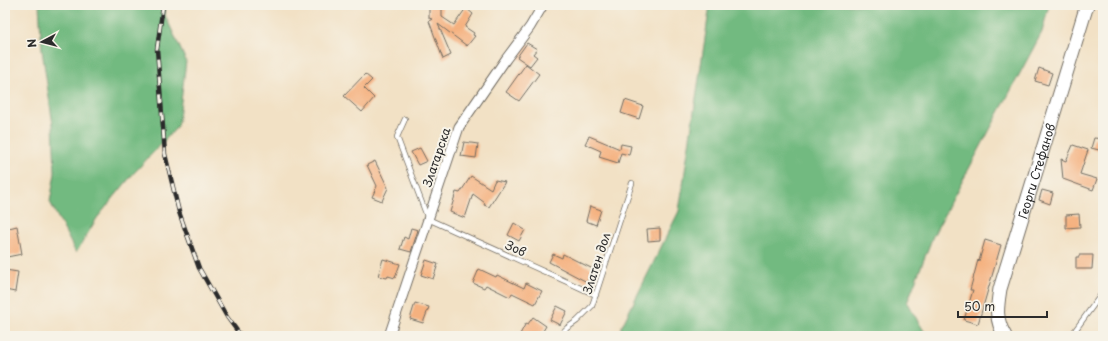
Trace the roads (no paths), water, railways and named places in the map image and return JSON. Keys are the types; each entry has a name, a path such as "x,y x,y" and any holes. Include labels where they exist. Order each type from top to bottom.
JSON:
{"street":[{"name":"Златарска","path":"389,336 458,127 530,27 543,5"},
{"name":"Георги Стефанов","path":"1005,336 999,326 996,312 1000,289 1086,5"}],"lane":[{"path":"405,119 397,137 428,219"},
{"name":"Златен дол","path":"559,336 566,328 577,321 592,306 632,183"},
{"name":"Зов","path":"428,219 596,295"},
{"path":"1071,336 1103,292"}],"railway":[{"path":"163,5 157,49 165,154 179,212 199,268 227,317 241,336"}]}
